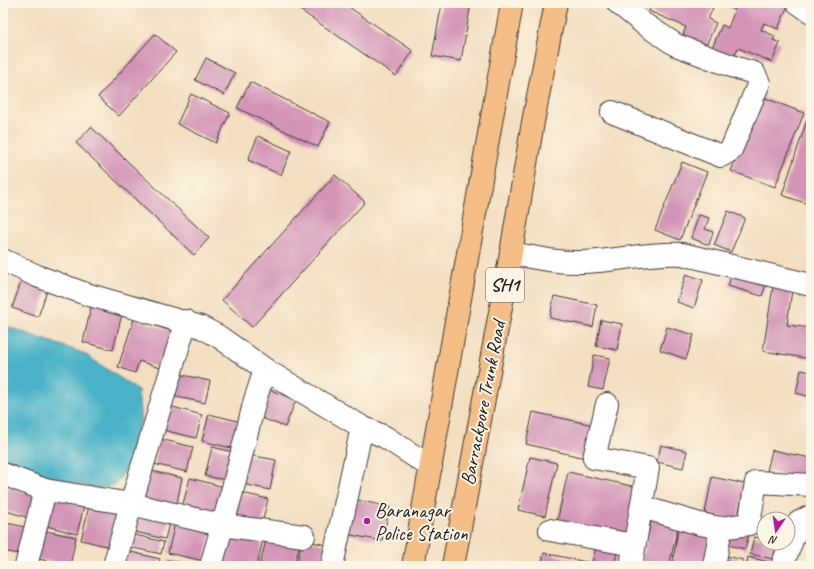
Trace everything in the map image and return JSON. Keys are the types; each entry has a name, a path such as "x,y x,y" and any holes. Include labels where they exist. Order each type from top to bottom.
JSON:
{"main road":[{"name":"Barrackpore Trunk Road","path":"413,566 512,3"},
{"name":"Barrackpore Trunk Road","path":"452,566 556,3"}],"street":[{"path":"612,112 721,156 731,150 759,82 754,73 676,45 644,24 618,3"},
{"path":"798,3 811,12"},
{"path":"511,253 560,262 585,262 665,253 682,254 811,284"},
{"path":"3,260 37,276 86,294 186,321 201,327 218,336 265,370 362,427 385,437 431,467"},
{"path":"114,566 186,321"},
{"path":"211,566 233,488 255,400 265,370"},
{"path":"607,404 594,458 648,468 631,566"},
{"path":"332,566 362,427"},
{"path":"3,474 45,490 131,504 222,525 304,536"},
{"path":"642,507 700,524 721,528 749,524 756,482 811,485"},
{"path":"26,566 45,490"},
{"path":"782,566 799,522 811,516"},
{"path":"714,566 721,528"},
{"path":"550,530 634,545"}],"water":[{"path":"3,325 83,353 138,390 141,421 128,466 116,484 99,489 3,466"}],"building":[{"path":"290,3 343,3 413,51 396,76"},
{"path":"442,3 471,3 461,61 432,56"},
{"path":"652,3 715,3 708,19 716,23 704,50 681,40 686,27 649,11"},
{"path":"718,3 789,3 778,29 764,23 761,30 775,36 773,40 780,43 772,62 738,48 732,62 710,53 722,25 728,28 735,10"},
{"path":"155,34 176,52 119,116 98,97"},
{"path":"206,58 235,73 224,95 195,80"},
{"path":"250,82 330,122 318,147 237,108"},
{"path":"191,94 230,113 216,143 177,124"},
{"path":"760,96 804,113 775,187 731,171"},
{"path":"807,120 811,121 811,205 782,195"},
{"path":"91,127 209,238 194,255 76,143"},
{"path":"258,136 291,151 281,175 248,160"},
{"path":"682,162 707,172 680,240 655,230"},
{"path":"335,175 365,202 252,327 222,300"},
{"path":"728,211 745,218 731,252 714,245"},
{"path":"699,215 709,218 705,229 713,232 709,245 691,238"},
{"path":"733,270 767,281 762,296 728,286"},
{"path":"686,274 703,280 694,308 677,302"},
{"path":"23,276 49,285 38,317 12,308"},
{"path":"774,280 793,283 787,325 811,328 811,359 763,351"},
{"path":"554,296 597,305 593,327 550,318"},
{"path":"92,303 123,310 113,350 83,342"},
{"path":"134,319 175,332 163,369 139,361 135,373 118,367"},
{"path":"601,320 622,324 617,350 596,346"},
{"path":"667,327 694,335 686,359 660,350"},
{"path":"594,355 610,358 603,390 588,387"},
{"path":"801,370 811,372 811,397 796,393"},
{"path":"178,374 210,381 205,403 173,396"},
{"path":"265,388 296,400 285,427 254,415"},
{"path":"169,406 202,415 196,438 163,430"},
{"path":"533,412 593,425 585,458 526,444"},
{"path":"209,414 242,422 236,449 202,441"},
{"path":"160,439 193,447 187,472 154,464"},
{"path":"661,445 687,451 683,468 657,462"},
{"path":"212,447 237,453 231,481 205,476"},
{"path":"772,450 811,458 811,480 767,471"},
{"path":"243,454 276,460 270,490 238,483"},
{"path":"530,457 557,463 545,516 518,510"},
{"path":"147,470 182,478 176,508 141,501"},
{"path":"568,472 636,487 625,537 557,522"},
{"path":"712,477 745,484 737,520 705,513"},
{"path":"190,478 228,488 219,522 181,511"},
{"path":"3,486 38,496 32,519 3,510"},
{"path":"238,492 268,499 261,527 231,521"},
{"path":"51,493 85,502 77,534 43,525"},
{"name":"Baranagar Police Station","path":"352,499 390,507 382,541 346,534"},
{"path":"89,506 123,514 115,548 81,540"},
{"path":"136,512 170,520 165,539 131,531"},
{"path":"652,518 679,523 669,566 641,566"},
{"path":"6,523 35,529 30,556 3,551 3,539"},
{"path":"175,523 211,531 204,561 168,553"},
{"path":"679,524 713,531 706,566 672,566"},
{"path":"728,528 749,533 745,549 724,544"},
{"path":"227,529 263,539 257,566 240,566 219,560"},
{"path":"40,530 76,537 70,566 34,558"},
{"path":"131,534 164,542 161,554 129,547"},
{"path":"267,537 299,546 294,566 270,566 260,563"},
{"path":"754,537 756,537 756,551 775,551 773,559 750,554"},
{"path":"302,540 332,546 327,566 296,566"},
{"path":"596,547 617,552 614,566 591,566"},
{"path":"127,551 160,559 158,566 124,566"},
{"path":"544,553 591,563 591,566 541,566"},
{"path":"722,555 743,560 742,566 720,566"},
{"path":"748,557 773,563 773,566 746,566"},
{"path":"168,560 189,565 189,566 166,566"}],"place":[{"name":"Baranagar Police Station","path":"367,521"}]}
